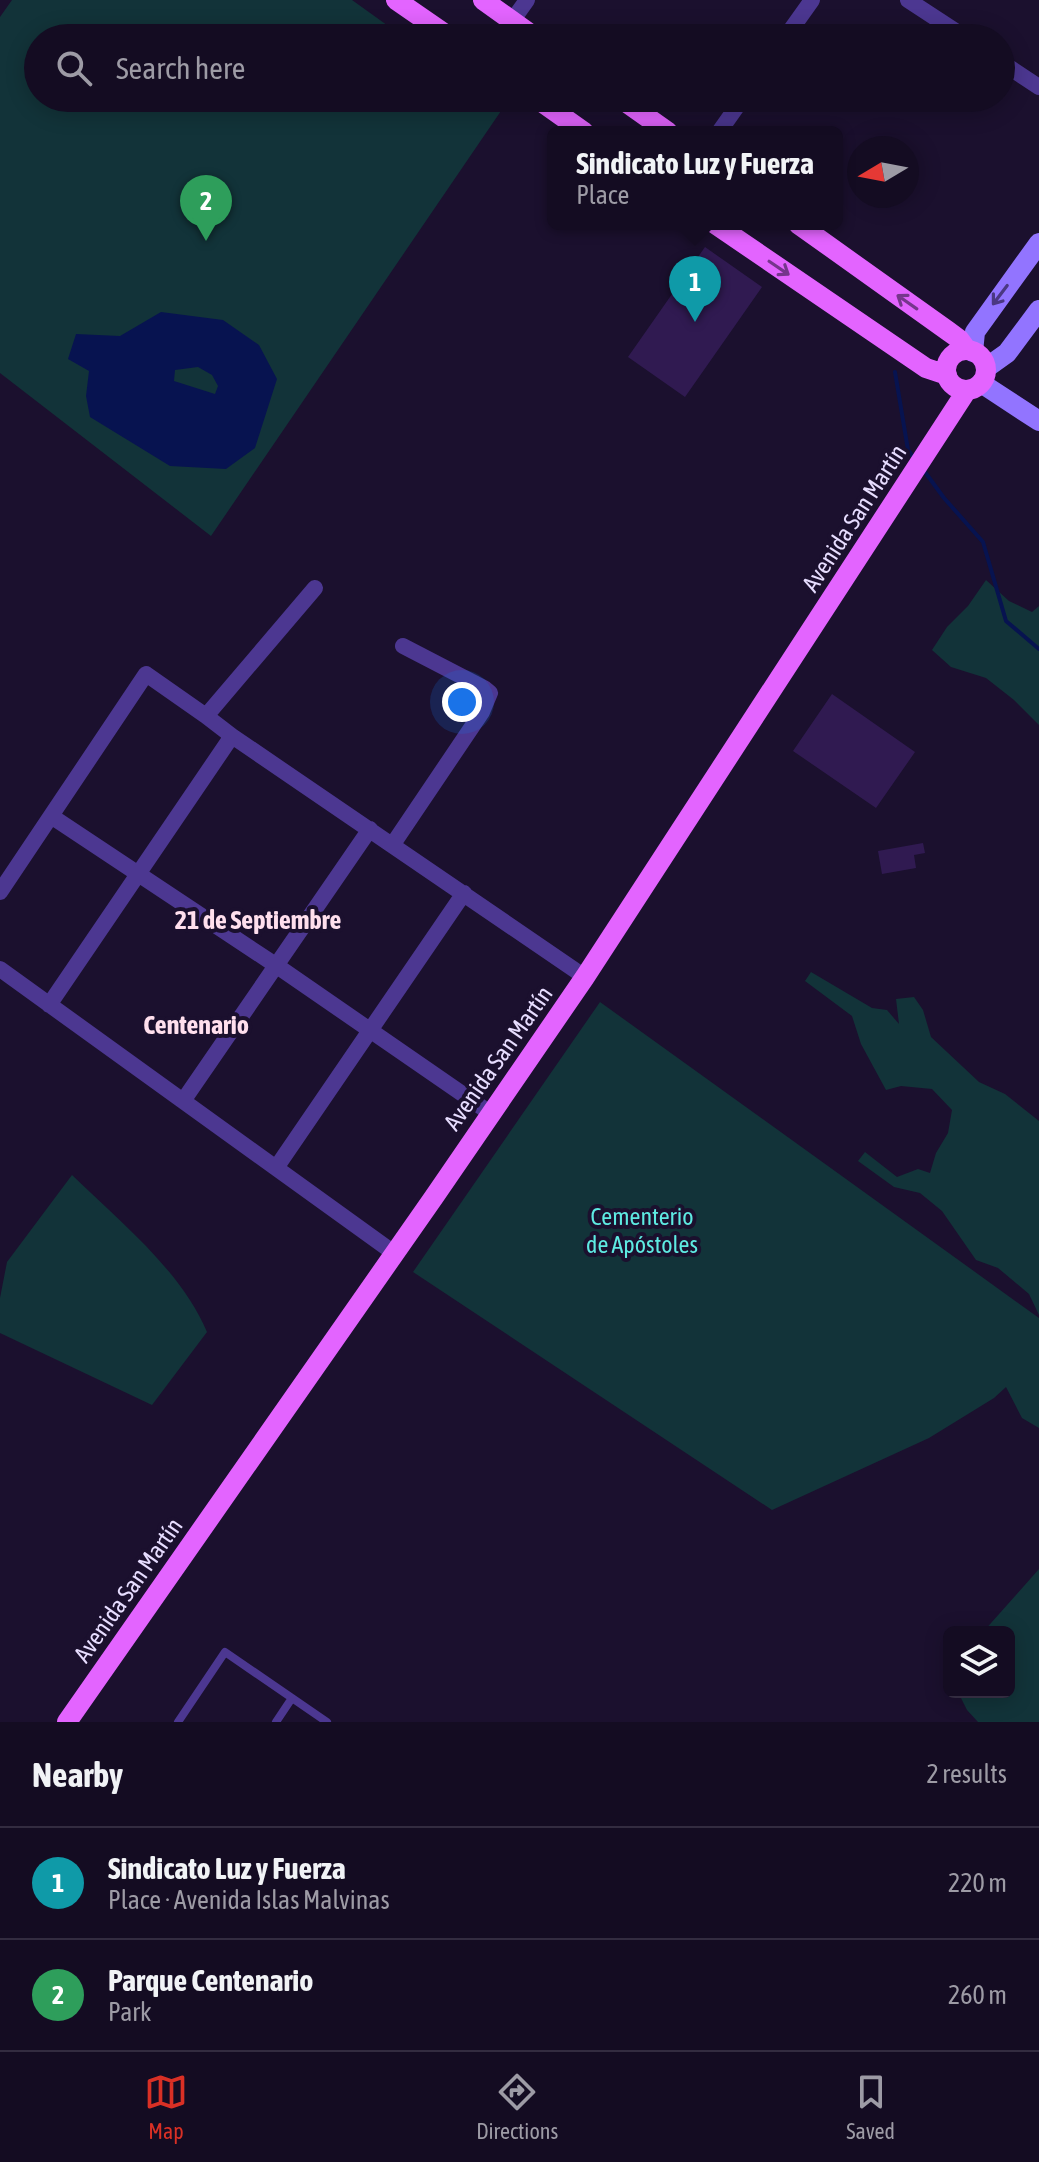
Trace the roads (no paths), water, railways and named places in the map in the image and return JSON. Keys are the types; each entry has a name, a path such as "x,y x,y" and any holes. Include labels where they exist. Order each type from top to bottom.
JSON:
{"main road":[{"path":"396,0 431,24"},
{"path":"483,0 516,24"},
{"path":"556,112 576,126"},
{"path":"640,112 660,126"},
{"path":"724,230 926,368 967,372 1039,421"},
{"path":"806,230 959,339 967,372"},
{"path":"967,372 975,332 1039,243"},
{"path":"967,372 1007,353 1039,310"},
{"name":"Avenida San Martín","path":"67,1722 585,977 920,465 953,412 967,372"}],"street":[{"path":"512,21 527,0"},
{"path":"795,24 812,0"},
{"path":"908,0 945,24"},
{"path":"1015,71 1039,87"},
{"path":"206,716 315,588"},
{"path":"393,844 482,712 490,693 403,646"},
{"path":"0,892 146,674 585,977"},
{"path":"49,1005 232,736"},
{"path":"51,816 490,1113"},
{"path":"183,1101 370,829"},
{"path":"276,1168 464,893"},
{"path":"0,969 394,1253"}],"lane":[{"path":"178,1722 225,1652 327,1722"},
{"path":"276,1722 292,1698"}],"waterway":[{"path":"895,372 908,450 914,458"},
{"path":"922,468 983,542 1006,621 1039,649"}],"place":[{"name":"Parque Centenario","path":"206,241"},
{"name":"Sindicato Luz y Fuerza","path":"695,322"}],"district":[{"name":"21 de Septiembre","path":"258,920"},
{"name":"Centenario","path":"196,1025"}],"park label":[{"name":"Cementerio de Apóstoles","path":"642,1230"}]}
